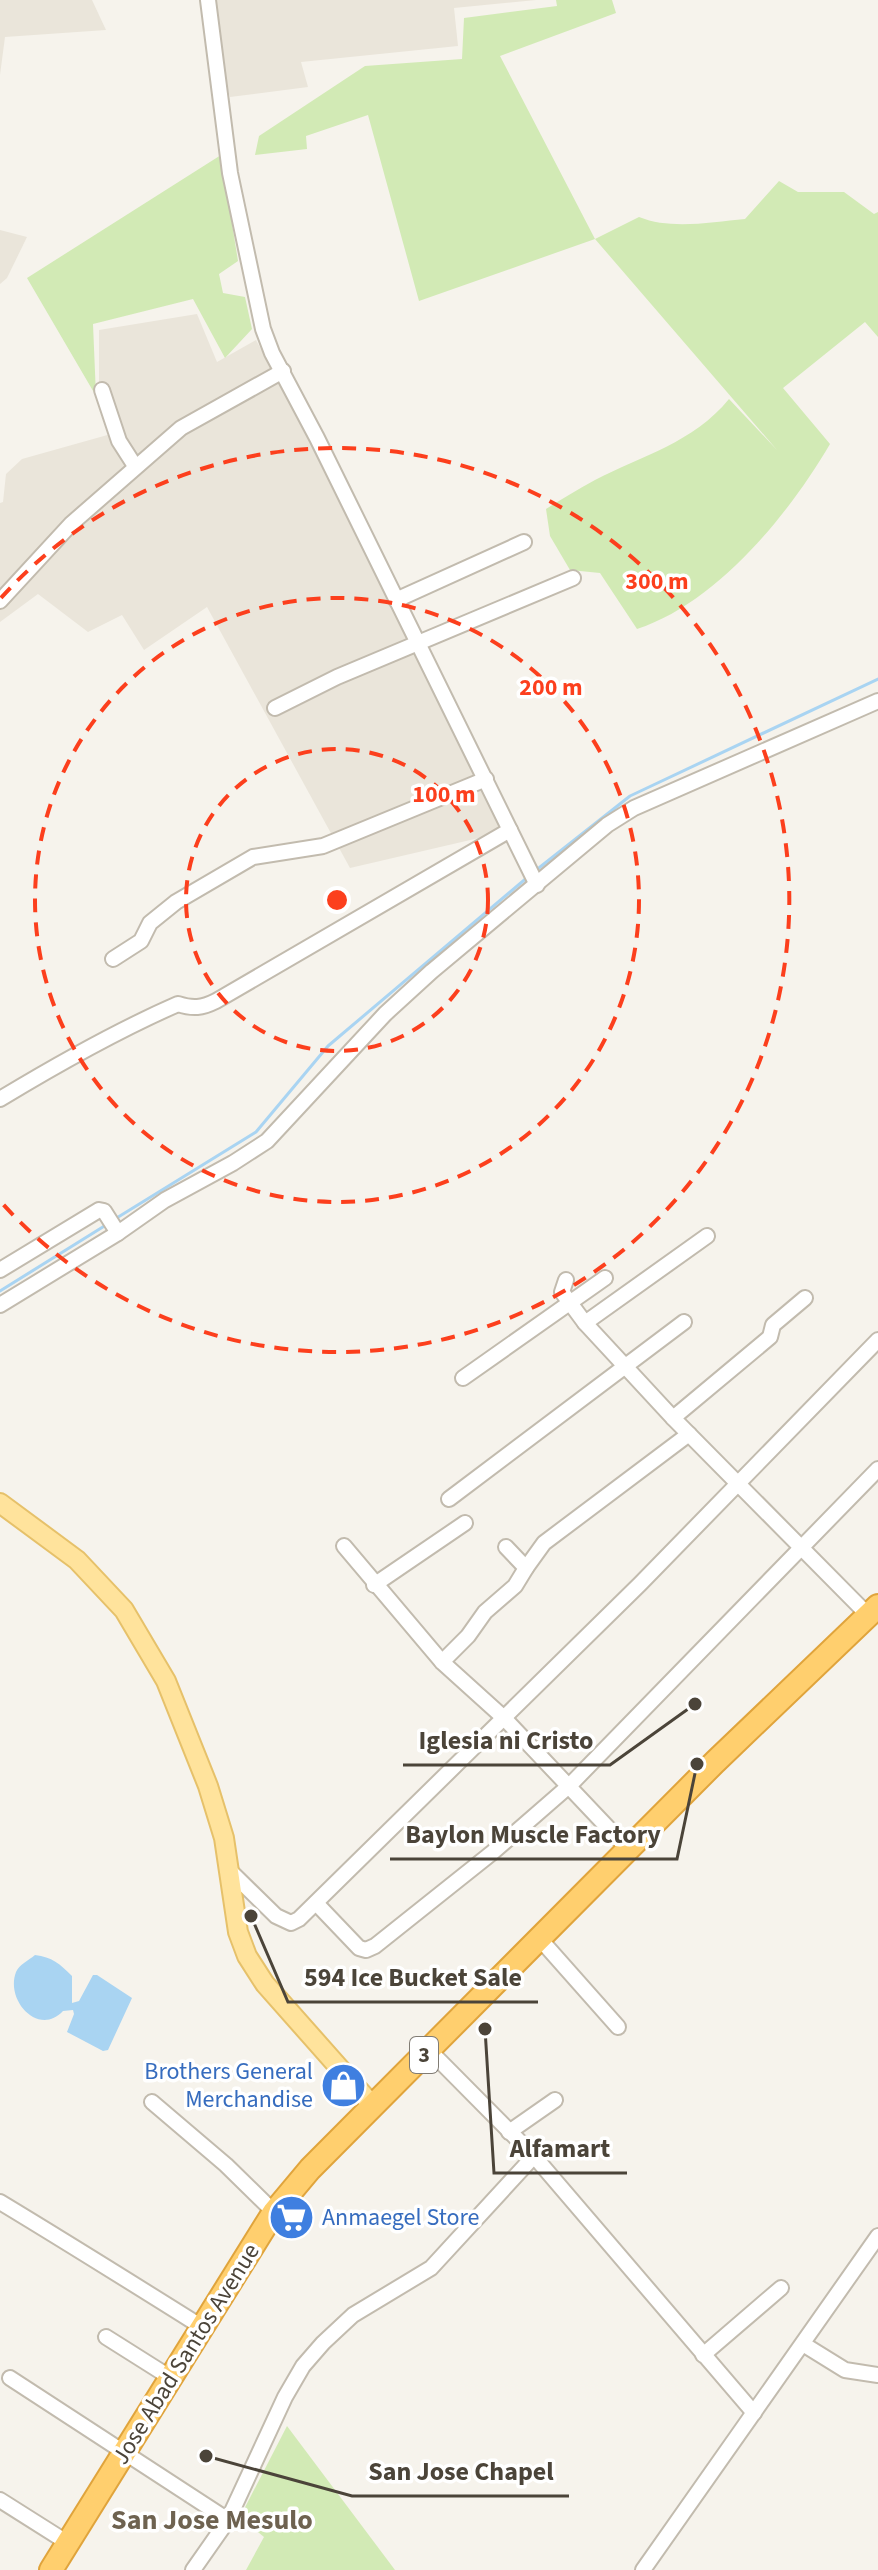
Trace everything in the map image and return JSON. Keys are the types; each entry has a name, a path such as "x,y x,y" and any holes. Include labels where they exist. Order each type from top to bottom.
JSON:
{"highway":[{"name":"Jose Abad Santos Avenue","path":"51,2570 274,2212 310,2169 715,1762 873,1611"}],"main road":[{"path":"0,1503 77,1560 124,1610 166,1681 208,1786 224,1838 238,1932 247,1956 265,1984 373,2106"}],"street":[{"path":"208,0 230,173 263,329 536,883"},
{"path":"0,601 71,524 181,428 283,371"},
{"path":"102,390 119,441 135,466"},
{"path":"396,600 524,542"},
{"path":"275,708 337,677 573,578"},
{"path":"0,1305 114,1226 267,1141 385,1014 607,825 634,808 878,701"},
{"path":"113,959 141,941 150,923 176,902 253,857 323,846 486,779"},
{"path":"0,1099 56,1065 142,1020 178,1004 191,1008 204,1007 216,1001 510,830"},
{"path":"0,1270 99,1210 104,1211 114,1226"},
{"path":"585,1323 707,1236"},
{"path":"463,1378 605,1278"},
{"path":"566,1280 562,1292 625,1367 801,1547 873,1611"},
{"path":"673,1418 770,1337 773,1325 805,1298"},
{"path":"449,1499 684,1322"},
{"path":"229,1870 276,1916 291,1923 316,1903 739,1485 878,1340"},
{"path":"442,1662 468,1636 485,1612 515,1586 544,1543 689,1434"},
{"path":"316,1903 359,1948 366,1950 375,1946 493,1852 570,1785 878,1469"},
{"path":"374,1585 465,1523"},
{"path":"344,1546 442,1662 504,1718 629,1850"},
{"path":"506,1547 526,1568"},
{"path":"540,1939 618,2027"},
{"path":"429,2050 534,2156 754,2413"},
{"path":"509,2132 555,2100"},
{"path":"152,2102 226,2165 274,2212"},
{"path":"193,2570 228,2520 285,2397 303,2366 353,2315 431,2268 534,2156"},
{"path":"0,2202 69,2241 202,2327"},
{"path":"643,2570 878,2236"},
{"path":"703,2355 781,2288"},
{"path":"106,2337 171,2378"},
{"path":"803,2344 845,2370 878,2375"},
{"path":"10,2378 228,2520"},
{"path":"0,2500 68,2543"}],"shaded area":[{"path":"0,0 92,0 106,30 5,37 0,75"},
{"path":"210,0 536,0 454,8 458,46 301,62 308,87 230,97 220,62"},
{"path":"0,230 27,237 7,278 0,284"},
{"path":"197,314 217,362 256,340 380,569 509,831 350,868 207,607 144,650 122,615 88,632 38,594 0,622 0,503 3,502 6,474 22,459 111,434 99,395 99,330"}],"green space":[{"path":"556,0 612,0 616,13 500,56 595,239 419,301 368,115 306,136 307,149 255,155 259,136 365,66 462,59 464,18 557,6"},
{"path":"221,155 238,261 219,274 223,293 245,297 252,329 225,358 193,299 93,324 96,396 27,278"},
{"path":"779,181 798,192 844,192 874,214 878,212 878,337 865,322 783,388 830,444 794,499 748,553 695,599 637,629 600,573 570,570 550,536 546,509 595,480 666,447 700,427 729,399 777,450 595,239 639,217 678,224 745,219"},
{"path":"287,2426 395,2570 246,2570 264,2537 240,2517"}],"water":[{"path":"35,1955 55,1962 72,1976 72,2003 79,2001 93,1975 132,1998 108,2050 103,2051 67,2032 73,2010 44,2020 26,2012 15,1994 14,1983 16,1972"}],"waterway":[{"path":"535,871 630,796 878,679"},
{"path":"115,1219 256,1132 328,1046 529,876"},
{"path":"0,1291 106,1225"}],"place":[{"name":"Iglesia ni Cristo","path":"695,1704"},
{"name":"Baylon Muscle Factory","path":"697,1764"},
{"name":"594 Ice Bucket Sale","path":"251,1916"},
{"name":"Alfamart","path":"485,2029"},
{"name":"Brothers General Merchandise","path":"344,2085"},
{"name":"Anmaegel Store","path":"291,2217"},
{"name":"San Jose Chapel","path":"206,2456"}],"district":[{"name":"San Jose Mesulo","path":"212,2520"}]}
